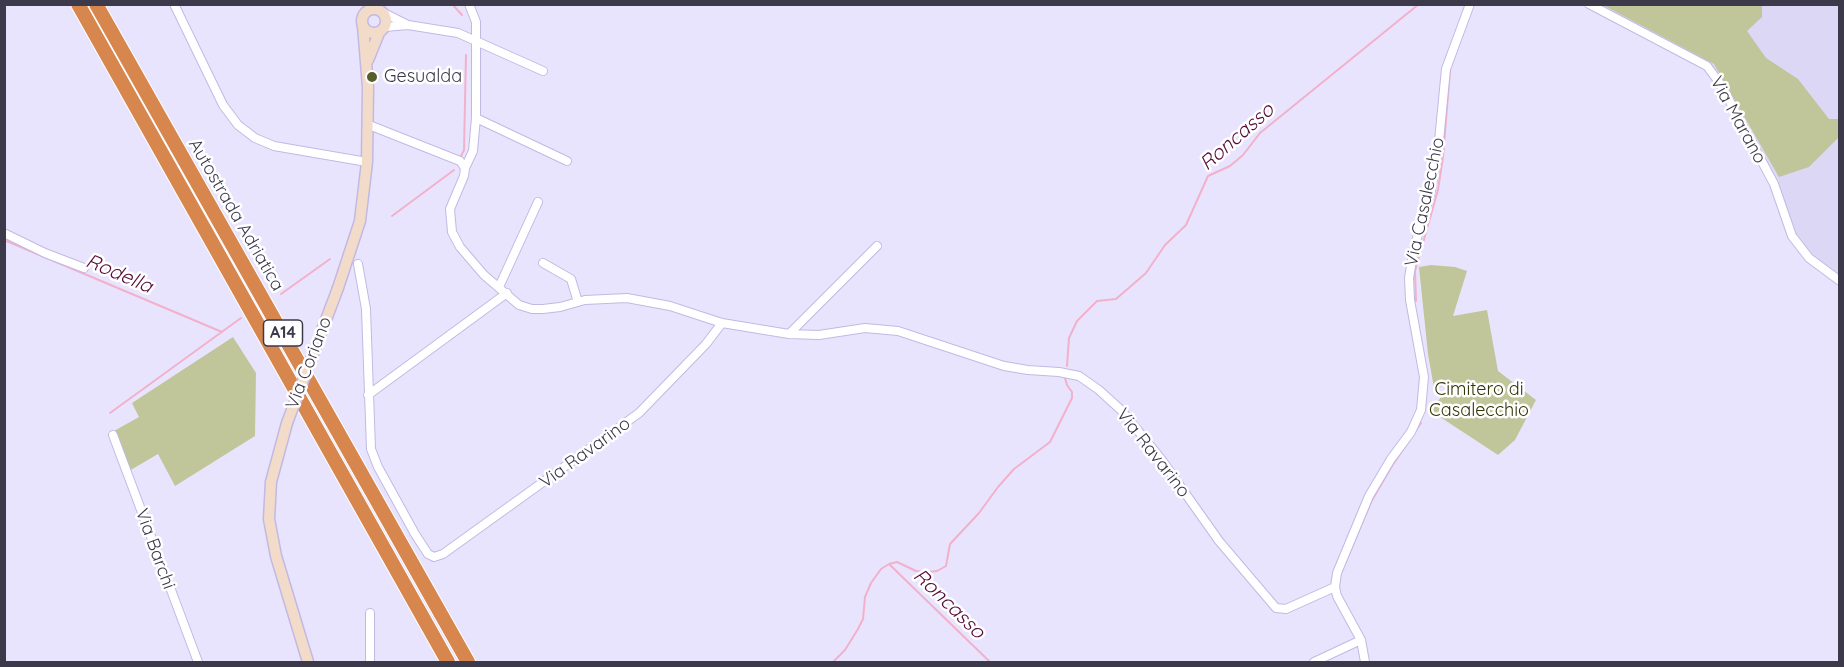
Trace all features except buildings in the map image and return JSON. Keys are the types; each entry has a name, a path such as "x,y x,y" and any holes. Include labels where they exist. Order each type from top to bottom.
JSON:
{"highway":[{"name":"Autostrada Adriatica","path":"78,4 448,663"},
{"name":"Autostrada Adriatica","path":"96,4 468,663"}],"main road":[{"path":"369,9 378,9 387,20 382,30 372,33 362,15 369,9"},
{"name":"Via Coriano","path":"308,663 276,556 269,519 271,482 287,423 338,288 360,221 369,125 368,61 362,15"},
{"name":"Via Coriano","path":"368,61 382,30"}],"street":[{"path":"174,4 223,105 238,125 255,138 274,146 367,162"},
{"name":"Via Ravarino","path":"469,4 476,22 476,118 473,151 450,209 452,232 472,262 519,305 532,309 560,307 610,298 627,298 681,309 722,323 789,334 819,335 865,328 898,331 1004,366 1079,376 1122,411 1161,459 1219,541 1276,608 1286,609 1335,588"},
{"name":"Via Casalecchio","path":"1335,588 1336,573 1369,496 1391,459 1411,432 1421,411 1425,377 1410,300 1409,278 1414,248 1431,191 1438,151 1446,69 1470,4"},
{"name":"Via Marano","path":"1589,4 1707,66 1721,85 1774,184 1792,236 1809,258 1839,281"},
{"path":"378,9 408,25 458,33 477,40 543,71"},
{"path":"382,30 408,25"},
{"path":"476,118 567,161"},
{"path":"369,125 460,161 465,168"},
{"path":"499,287 538,202"},
{"path":"4,224 8,234 45,253 84,268"},
{"path":"789,334 877,246"},
{"path":"543,263 572,279 578,303"},
{"path":"358,264 366,309 368,395"},
{"path":"368,395 507,293"},
{"name":"Via Ravarino","path":"368,395 371,449 378,467 415,534 428,554 434,557 443,554 626,424 648,406 706,344 722,323"},
{"name":"Via Barchi","path":"112,435 198,663"},
{"path":"1335,588 1344,611 1361,640 1365,663"},
{"path":"370,613 370,663"},
{"path":"1314,663 1361,640"}],"shaded area":[{"path":"1597,5 1839,5 1839,277 1805,248 1794,234 1726,85 1718,74 1708,63"}],"green space":[{"path":"1603,5 1762,5 1762,17 1747,31 1766,58 1798,79 1829,119 1839,119 1839,137 1809,167 1779,177 1714,64"},
{"name":"Cimitero di Casalecchio","path":"1431,265 1455,267 1467,271 1453,316 1487,310 1498,371 1536,400 1515,440 1498,455 1431,411 1447,385 1434,388 1428,354 1419,267"},
{"path":"233,337 256,373 255,436 175,486 158,454 129,471 114,431 139,417 132,403"}],"waterway":[{"name":"Rodella","path":"452,4 462,15"},
{"name":"Roncasso","path":"1067,366 1069,338 1077,321 1097,301 1116,299 1146,273 1165,245 1186,225 1208,176 1230,166 1243,155 1260,133 1419,4"},
{"name":"Rodella","path":"461,156 464,150 466,55"},
{"name":"Roncasso","path":"1416,301 1415,271 1438,190 1443,157 1450,71"},
{"name":"Rodella","path":"392,216 454,170"},
{"name":"Rodella","path":"4,240 222,332"},
{"name":"Rodella","path":"281,294 330,259"},
{"name":"Rodella","path":"110,413 241,318"},
{"name":"Roncasso","path":"833,662 845,650 858,629 863,619 865,597 881,569 897,562 916,571 928,572 937,571 946,566 950,544 979,513 1014,469 1050,442 1072,398 1072,392 1065,378"},
{"name":"Roncasso","path":"1344,566 1371,502 1421,423"},
{"name":"Roncasso","path":"889,564 990,662"}],"place":[{"name":"Gesualda","path":"372,77"}]}
